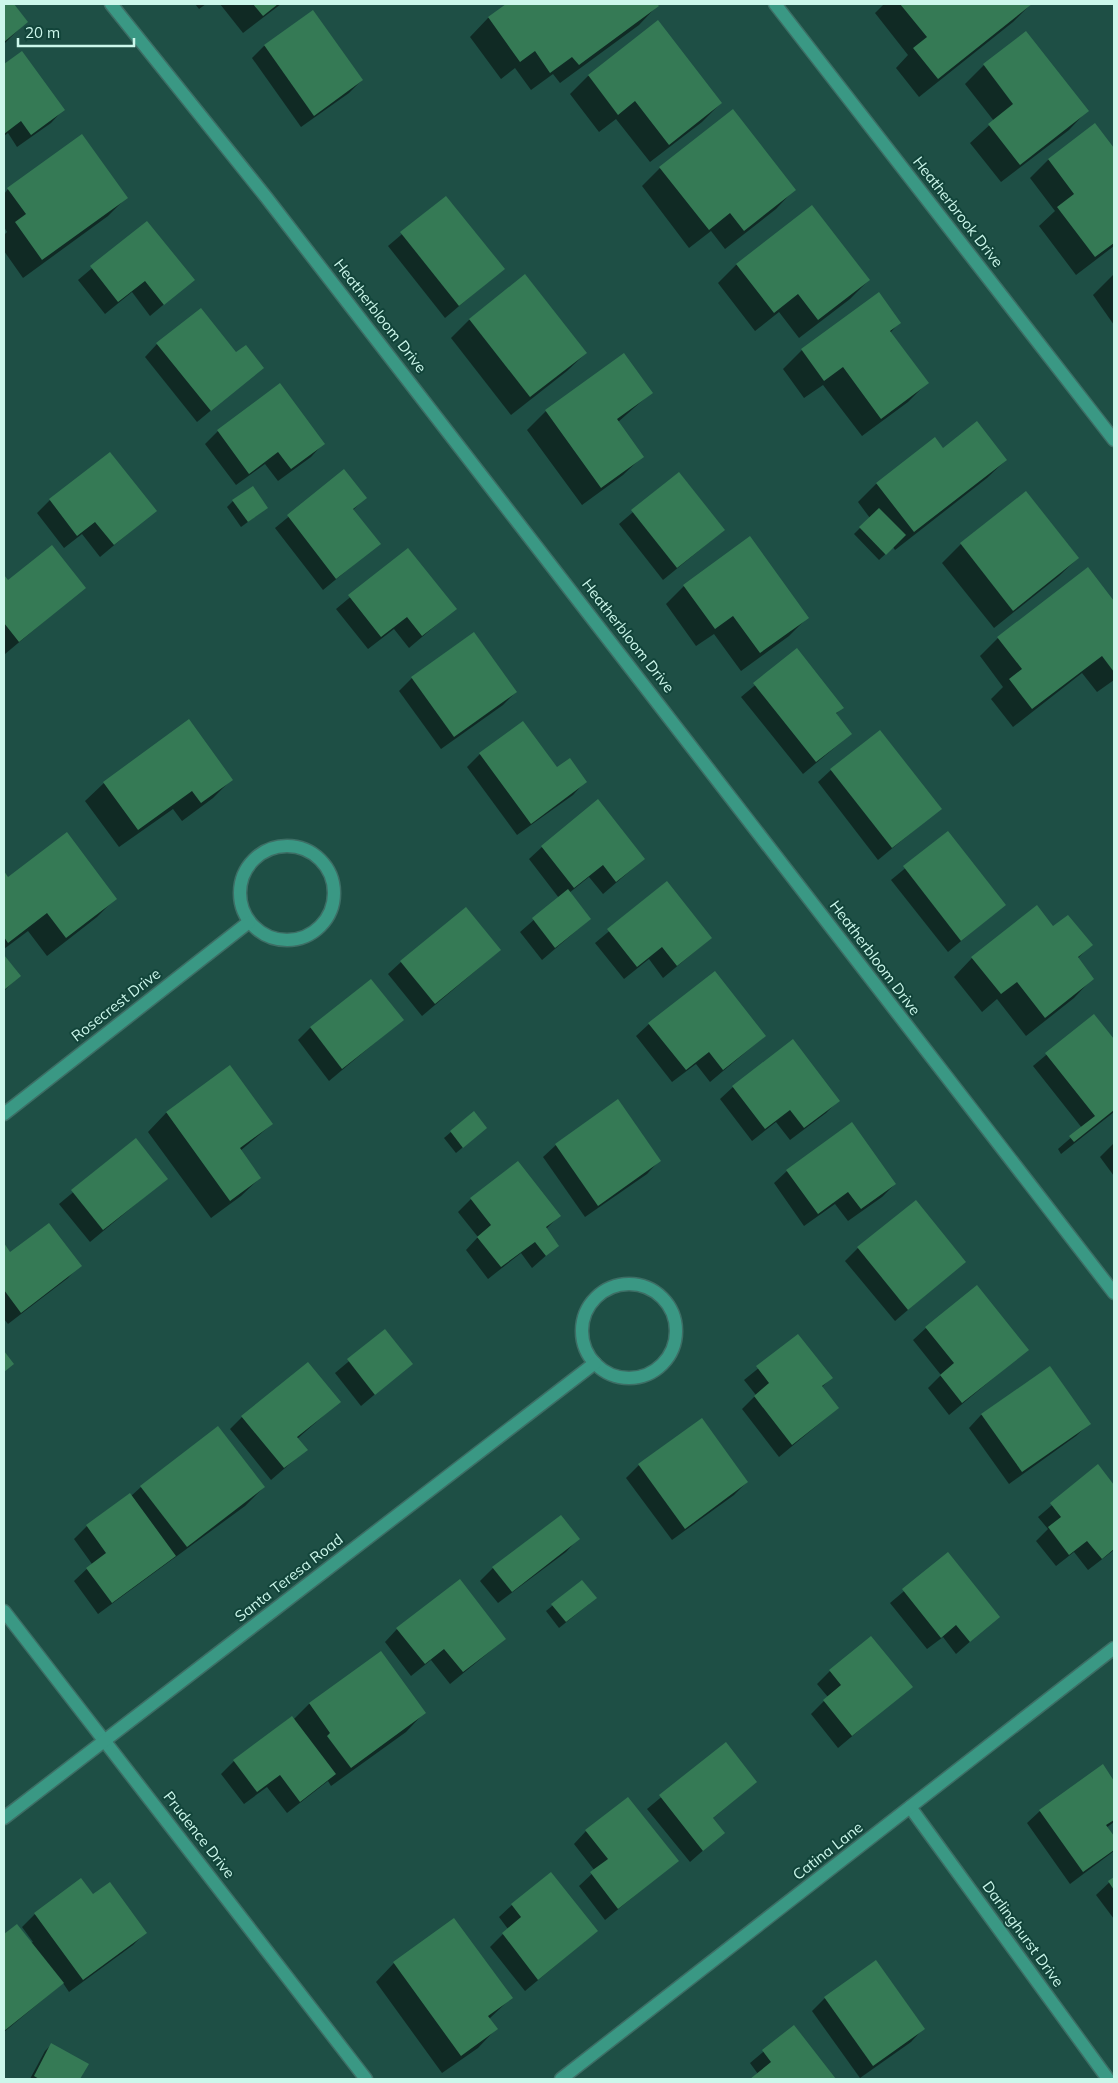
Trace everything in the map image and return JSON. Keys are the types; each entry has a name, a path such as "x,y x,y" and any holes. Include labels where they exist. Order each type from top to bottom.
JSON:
{"street":[{"name":"Heatherbloom Drive","path":"111,4 266,197 1114,1293"},
{"name":"Heatherbrook Drive","path":"775,4 1114,440"},
{"path":"282,846 298,846 313,853 325,864 333,877 334,900 327,920 316,931 303,938 288,941 273,939 260,932 249,922 242,907 240,890 243,874 252,860 266,850 282,846"},
{"name":"Rosecrest Drive","path":"4,1114 249,922"},
{"path":"633,1283 648,1287 662,1297 671,1309 676,1323 676,1338 671,1353 662,1365 650,1373 636,1378 621,1378 606,1372 595,1363 586,1349 582,1333 584,1317 590,1303 602,1291 616,1285 633,1283"},
{"name":"Santa Teresa Road","path":"4,1818 595,1363"},
{"name":"Prudence Drive","path":"4,1611 366,2079"},
{"name":"Catina Lane","path":"561,2079 1114,1648"},
{"name":"Darlinghurst Drive","path":"910,1807 1108,2079"}],"building":[{"path":"4,4 14,4 28,22 4,42"},
{"path":"253,4 278,4 263,16"},
{"path":"506,4 657,4 659,6 579,65 572,57 550,73 535,51 520,62 488,17"},
{"path":"900,4 1032,4 938,79 913,48 927,37"},
{"path":"313,10 363,80 314,116 264,45"},
{"path":"658,20 722,103 669,145 635,101 618,115 588,75"},
{"path":"1026,31 1089,111 1020,165 988,124 1013,104 983,64"},
{"path":"22,51 65,110 31,135 21,121 4,134 4,64"},
{"path":"733,109 796,190 744,231 730,213 709,230 659,167"},
{"path":"1095,123 1114,148 1114,243 1095,257 1057,207 1074,194 1048,159"},
{"path":"82,134 128,198 42,260 15,222 26,214 7,188"},
{"path":"446,196 505,269 459,306 400,232"},
{"path":"812,205 870,280 818,320 798,294 774,313 736,264"},
{"path":"147,221 195,280 164,305 145,281 118,302 90,266"},
{"path":"525,274 587,353 530,397 469,319"},
{"path":"879,292 901,323 890,331 929,383 881,419 843,367 824,381 801,349"},
{"path":"201,308 236,352 246,345 264,368 211,411 156,343"},
{"path":"624,353 653,393 617,419 644,457 601,488 545,410"},
{"path":"280,383 325,444 291,469 278,452 249,474 217,430"},
{"path":"977,421 1007,460 914,532 876,483 935,437 943,448"},
{"path":"110,452 157,511 114,545 95,522 77,536 49,499"},
{"path":"344,469 367,498 353,509 381,544 336,579 287,515"},
{"path":"679,472 725,530 677,568 631,510"},
{"path":"253,486 268,508 248,522 232,500"},
{"path":"1026,491 1079,558 1013,611 960,543"},
{"path":"879,508 906,535 886,555 859,527"},
{"path":"750,536 809,618 760,653 733,616 715,629 683,585"},
{"path":"52,545 86,588 19,642 4,623 4,575 8,580"},
{"path":"408,548 457,609 422,636 407,617 381,637 348,595"},
{"path":"1088,567 1114,601 1114,672 1102,656 1032,709 1009,679 1022,669 997,637"},
{"path":"474,632 517,692 454,737 411,677"},
{"path":"797,648 844,708 836,713 852,734 816,762 753,683"},
{"path":"189,719 233,780 201,803 192,791 138,830 103,782"},
{"path":"523,721 557,767 570,758 587,782 531,824 479,753"},
{"path":"880,730 942,809 892,848 830,769"},
{"path":"598,799 645,859 616,882 603,865 574,888 541,846"},
{"path":"948,831 1006,905 961,941 903,866"},
{"path":"67,832 117,899 66,938 47,913 8,943 4,937 4,871 8,877"},
{"path":"667,881 712,938 677,966 662,947 637,967 607,929"},
{"path":"568,889 591,919 555,948 532,918"},
{"path":"1037,905 1053,926 1068,915 1093,945 1078,957 1094,979 1045,1018 1017,982 1001,994 971,957"},
{"path":"466,907 501,950 435,1004 400,961"},
{"path":"4,955 21,976 4,990"},
{"path":"715,971 766,1036 723,1070 709,1052 686,1070 648,1023"},
{"path":"371,979 404,1020 342,1069 310,1027"},
{"path":"1094,1014 1114,1039 1114,1110 1074,1142 1069,1136 1095,1116 1045,1053"},
{"path":"793,1039 840,1101 804,1128 790,1110 765,1129 732,1086"},
{"path":"230,1065 273,1124 240,1148 261,1178 230,1201 166,1112"},
{"path":"618,1099 661,1161 598,1206 555,1144"},
{"path":"474,1111 487,1128 463,1148 450,1131"},
{"path":"852,1122 896,1184 861,1209 848,1192 818,1214 786,1170"},
{"path":"136,1138 168,1179 103,1230 71,1190"},
{"path":"518,1161 561,1216 546,1227 559,1246 546,1256 535,1242 501,1267 477,1237 491,1225 470,1198"},
{"path":"916,1200 966,1262 908,1310 857,1247"},
{"path":"49,1223 82,1266 21,1313 4,1290 4,1243 10,1252"},
{"path":"977,1285 1029,1350 962,1403 940,1375 954,1363 925,1327"},
{"path":"385,1329 413,1364 375,1395 347,1359"},
{"path":"798,1334 833,1378 822,1386 839,1408 792,1445 754,1396 769,1383 756,1366"},
{"path":"4,1351 14,1364 4,1372"},
{"path":"308,1362 341,1402 297,1437 308,1450 284,1468 241,1416"},
{"path":"1050,1366 1091,1424 1022,1472 981,1414"},
{"path":"702,1418 748,1482 685,1529 638,1464"},
{"path":"218,1426 265,1487 187,1547 140,1486"},
{"path":"1098,1464 1114,1485 1114,1549 1102,1559 1087,1541 1069,1555 1048,1527 1061,1517 1050,1503"},
{"path":"130,1493 176,1556 112,1603 86,1568 106,1553 86,1525"},
{"path":"561,1515 580,1539 512,1592 492,1567"},
{"path":"948,1552 1000,1617 970,1642 956,1625 941,1638 902,1589"},
{"path":"460,1579 506,1639 463,1672 444,1649 425,1664 396,1628"},
{"path":"582,1580 597,1598 566,1622 551,1604"},
{"path":"871,1636 913,1687 852,1736 823,1700 841,1685 829,1670"},
{"path":"381,1651 426,1713 351,1768 327,1736 330,1733 309,1703"},
{"path":"292,1716 336,1774 300,1802 280,1775 257,1792 233,1760"},
{"path":"726,1742 757,1782 713,1818 725,1833 703,1851 659,1795"},
{"path":"1103,1764 1114,1781 1114,1820 1106,1825 1114,1836 1114,1850 1083,1872 1039,1810"},
{"path":"628,1797 679,1861 618,1909 590,1872 608,1859 585,1830"},
{"path":"551,1872 598,1931 538,1980 502,1933 521,1917 511,1904"},
{"path":"1114,1877 1114,1890 1108,1881"},
{"path":"81,1878 93,1894 110,1882 147,1933 83,1980 34,1913"},
{"path":"454,1918 513,1998 488,2016 498,2029 461,2056 393,1962"},
{"path":"17,1924 64,1983 4,2031 4,1934"},
{"path":"876,1960 925,2029 873,2066 824,1997"},
{"path":"794,2025 836,2079 750,2079 771,2062 762,2050"},
{"path":"51,2043 89,2064 80,2079 39,2079 34,2076"}]}
